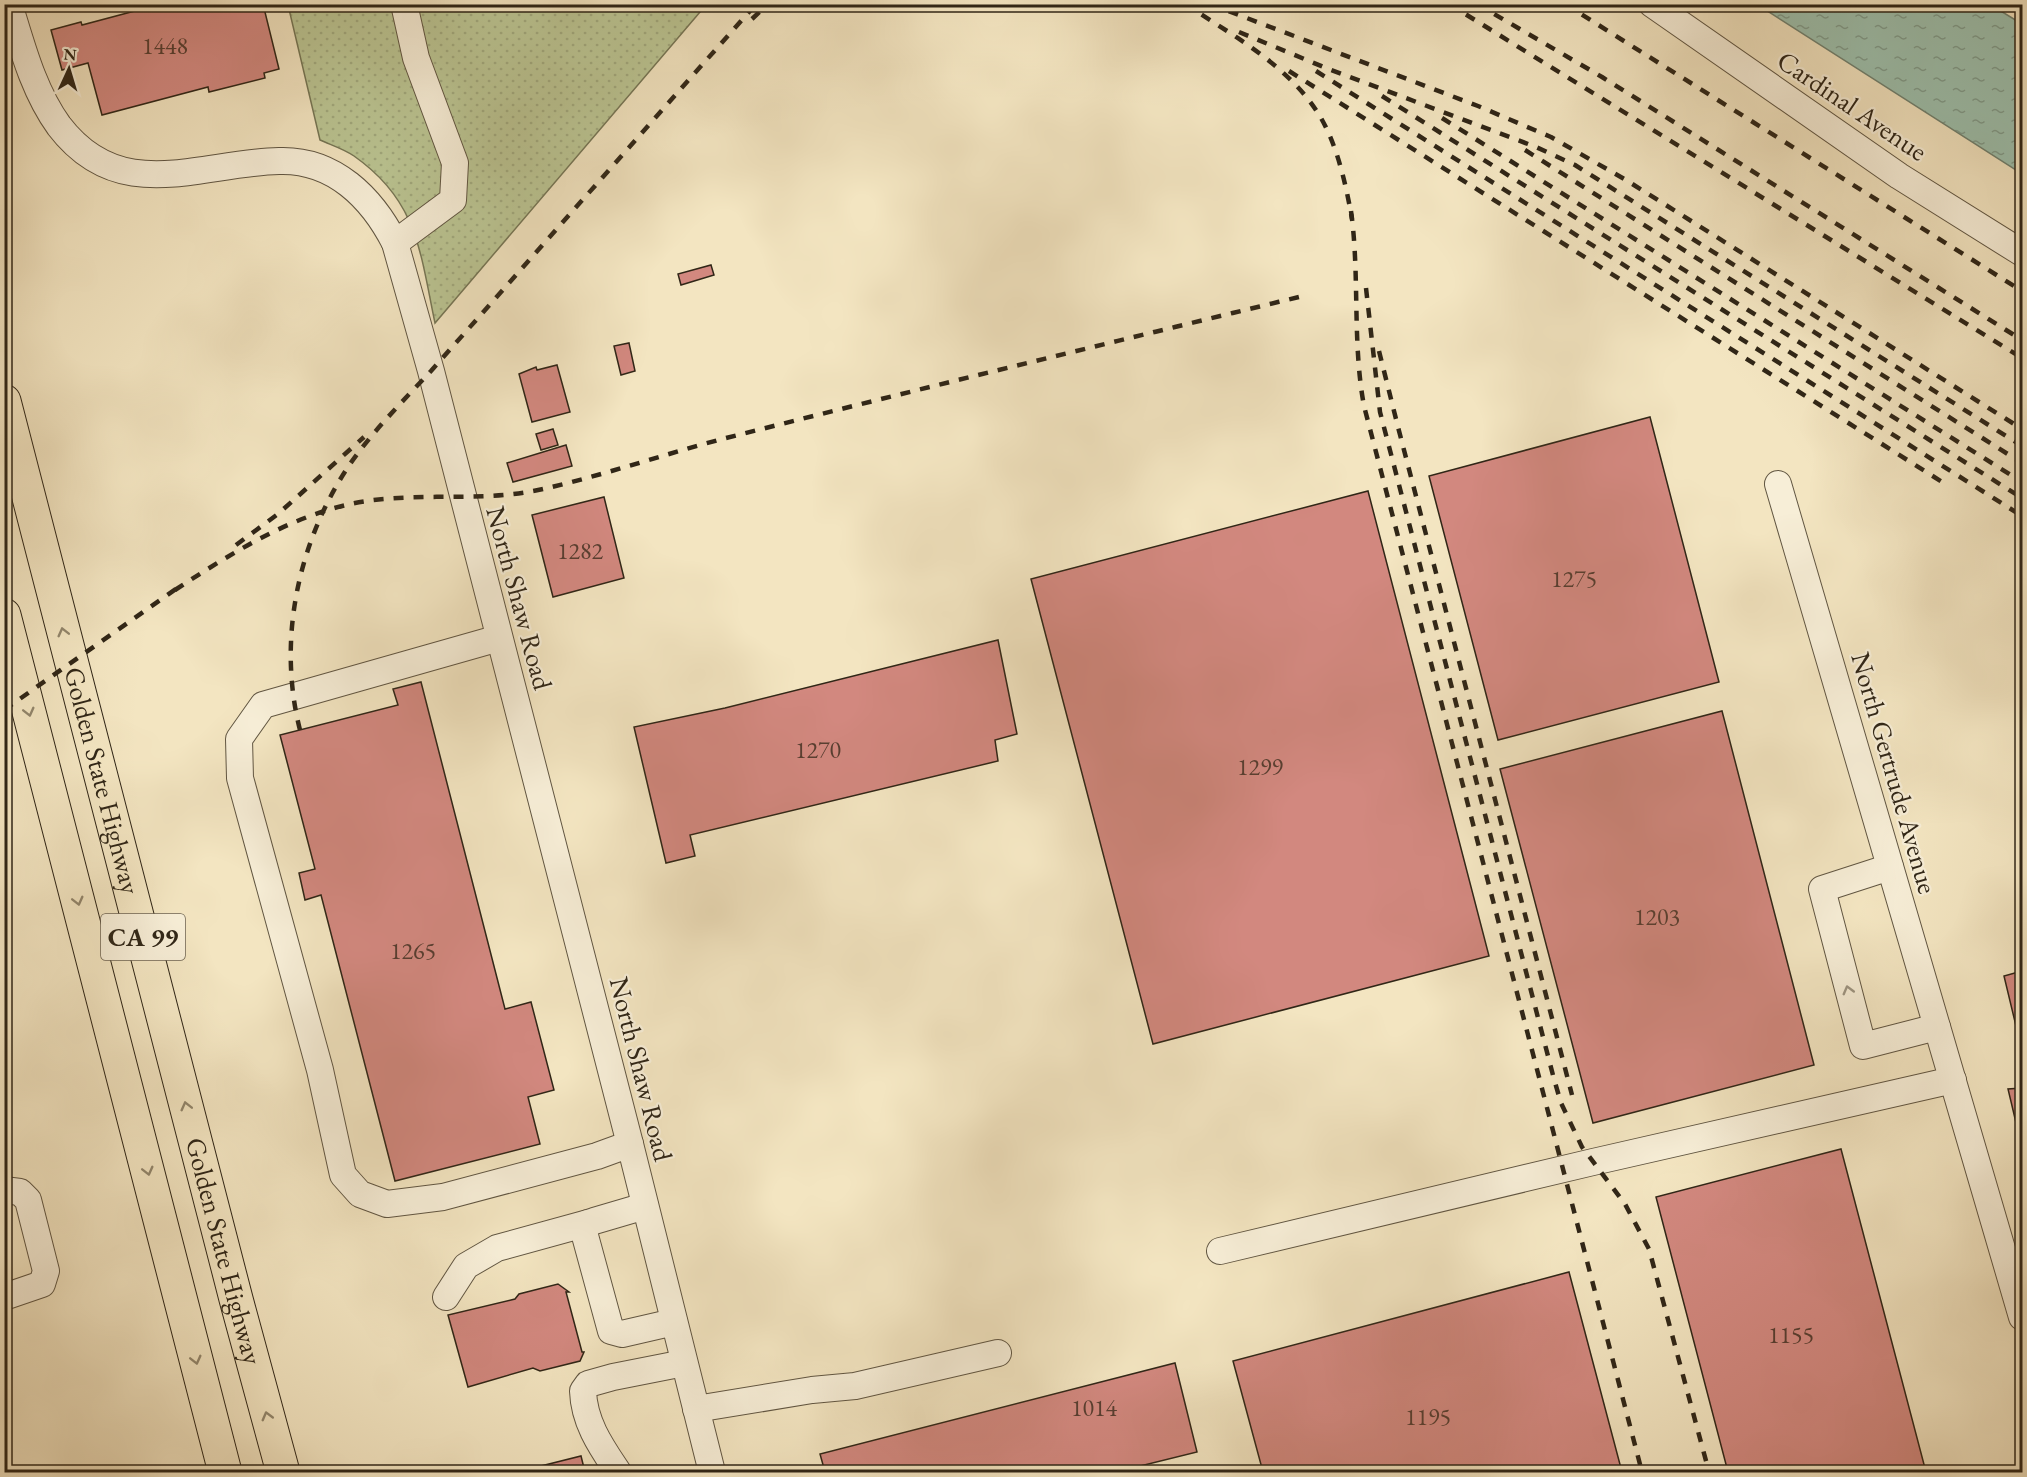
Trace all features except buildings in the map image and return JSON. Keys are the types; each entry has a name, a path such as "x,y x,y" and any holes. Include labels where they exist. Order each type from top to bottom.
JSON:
{"highway":[{"name":"Golden State Highway","path":"4,401 230,1277 283,1473"},
{"name":"Golden State Highway","path":"4,615 225,1473"}],"street":[{"name":"North Shaw Road","path":"9,4 32,76 47,108 61,127 87,153 119,170 155,176 280,161 315,167 344,180 360,192 379,214 395,243 431,371 630,1144 712,1473"},
{"path":"395,243 453,200 454,164 416,58 404,4"},
{"name":"Cardinal Avenue","path":"1652,4 1899,176 2022,253"},
{"name":"North Gertrude Avenue","path":"1778,484 2022,1317"},
{"path":"499,638 263,705 239,739 240,778 320,1070 343,1175 360,1194 387,1204 443,1197 597,1156 630,1144"},
{"path":"1890,867 1822,889 1863,1047 1937,1027"},
{"path":"1220,1251 1593,1162 1953,1080"},
{"path":"4,1190 20,1192 28,1200 46,1271 42,1284 4,1296"},
{"path":"446,1298 466,1266 497,1248 645,1206"},
{"path":"588,1223 584,1232 611,1331 622,1334 674,1322"},
{"path":"696,1409 812,1390 855,1386 998,1353"},
{"path":"618,1473 599,1445 591,1427 583,1391 588,1384 684,1362"}],"shaded area":[{"path":"288,5 706,5 435,323 420,251 404,210 392,191 375,173 342,149 320,140"}],"water":[{"path":"1758,5 1991,5 2022,24 2022,174"}],"railway":[{"path":"300,730 293,696 291,661 292,627 297,592 305,558 317,525 350,464 378,428 756,4"},
{"path":"752,19 768,4"},
{"path":"1185,4 1260,54 1294,83 1309,100 1321,118 1337,154 1352,219"},
{"path":"1210,4 1478,106 1551,137 1626,180 2022,429"},
{"path":"1449,4 2022,358"},
{"path":"1477,4 1602,77 2022,340"},
{"path":"1565,4 2022,291"},
{"path":"1239,32 1326,68 1536,147 1575,165 2022,446"},
{"path":"1289,71 1947,485"},
{"path":"1316,71 2022,516"},
{"path":"1382,96 2022,498"},
{"path":"1442,118 2022,482"},
{"path":"1525,150 2022,463"},
{"path":"1351,211 1354,235 1358,357 1364,406 1642,1472"},
{"path":"1366,288 1380,412 1554,1079 1561,1103 1582,1147 1625,1204 1649,1249 1709,1472"},
{"path":"175,590 223,559 274,531 328,510 384,499 504,495 543,489 738,435 1307,295"},
{"path":"1379,351 1572,1095"},
{"path":"236,545 278,514 364,437"},
{"path":"4,710 180,586"}]}
